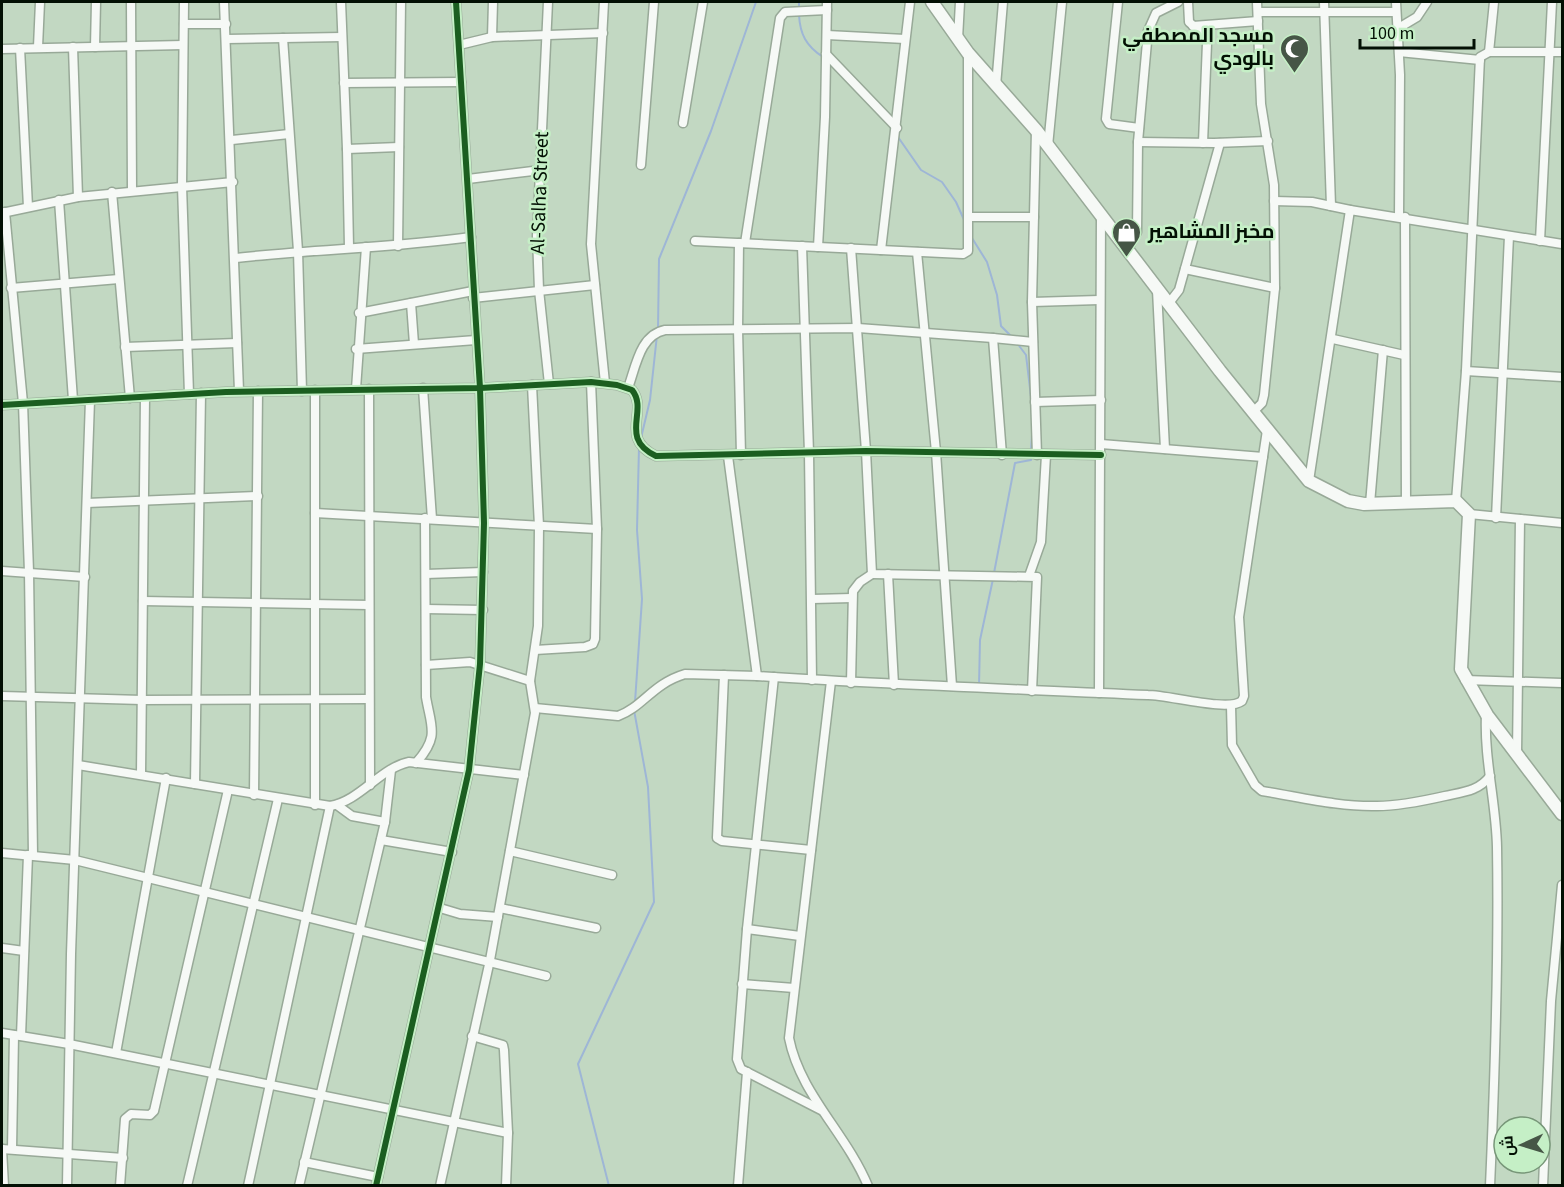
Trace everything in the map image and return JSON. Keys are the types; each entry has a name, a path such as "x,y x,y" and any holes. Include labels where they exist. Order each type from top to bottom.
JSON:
{"street":[{"path":"38,47 40,2"},
{"path":"95,47 96,2"},
{"path":"131,2 132,190"},
{"path":"184,2 182,186 189,394"},
{"path":"224,2 232,140 239,391"},
{"path":"342,2 350,247"},
{"path":"398,246 401,2"},
{"path":"304,1162 377,1181 440,908 469,770 480,664 484,523 480,387 456,2"},
{"path":"492,37 493,2"},
{"name":"Al-Salha Street","path":"548,2 537,236 539,290 549,384"},
{"path":"604,2 591,228 604,383"},
{"path":"641,165 654,2"},
{"path":"683,123 703,2"},
{"path":"881,250 910,2"},
{"path":"932,2 968,53 1036,130 1253,412 1309,481 1348,501 1370,504 1456,501 1469,514 1563,522"},
{"path":"958,39 960,2"},
{"path":"996,86 1003,2"},
{"path":"1048,146 1062,2"},
{"path":"1118,2 1106,122 1139,128"},
{"path":"1128,249 1137,232 1138,142 1148,31 1156,13 1178,2"},
{"path":"1188,2 1192,26 1205,36 1207,43 1203,143"},
{"path":"1253,412 1264,395 1275,288 1274,201 1268,141 1261,104 1257,2"},
{"path":"1324,2 1331,206"},
{"path":"1396,2 1407,415 1406,503"},
{"path":"1397,29 1417,16 1427,2"},
{"path":"1489,52 1494,2"},
{"path":"1540,241 1552,2"},
{"path":"741,455 738,329 742,243 780,18 785,12 827,5 818,247"},
{"path":"1192,26 1258,16 1324,12 1396,12"},
{"path":"184,24 226,24"},
{"path":"459,45 492,37 603,33"},
{"path":"827,34 905,39"},
{"path":"227,39 342,37"},
{"path":"283,38 298,251 302,391"},
{"path":"2,49 183,45"},
{"path":"20,48 28,207"},
{"path":"73,48 78,197"},
{"path":"1399,52 1480,60"},
{"path":"1456,501 1466,371 1480,60 1484,54 1489,52 1563,52"},
{"path":"695,241 963,254 968,251 968,53"},
{"path":"826,54 897,128"},
{"path":"344,83 461,82"},
{"path":"1029,576 1041,542 1041,455 1035,402 1032,302 1036,130"},
{"path":"232,140 289,134"},
{"path":"1138,142 1268,141"},
{"path":"1169,303 1179,290 1220,143"},
{"path":"347,149 399,147"},
{"path":"468,178 541,170"},
{"path":"4,1185 5,1149 18,1035 30,855 31,697 23,403 3,212 112,192 233,182"},
{"path":"112,192 130,398"},
{"path":"59,200 73,400"},
{"path":"1274,201 1312,202 1563,244"},
{"path":"1309,481 1333,339 1350,210"},
{"path":"1099,693 1101,214"},
{"path":"969,217 1034,217"},
{"path":"1496,518 1509,236"},
{"path":"236,258 350,247 398,246 471,237"},
{"path":"802,246 809,453 812,680"},
{"path":"356,388 359,313 366,247"},
{"path":"851,248 866,451 872,574"},
{"path":"917,252 936,452 952,686"},
{"path":"1185,269 1275,288"},
{"path":"11,288 119,279"},
{"path":"359,313 473,295 595,285"},
{"path":"1157,288 1162,349 1165,449"},
{"path":"1032,302 1099,300"},
{"path":"411,303 414,344"},
{"path":"628,388 645,342 655,332 858,328 1033,342"},
{"path":"993,338 1002,455"},
{"path":"1333,339 1404,355"},
{"path":"357,349 476,340"},
{"path":"125,347 237,343"},
{"path":"1370,504 1383,350"},
{"path":"1466,371 1563,377"},
{"path":"535,650 593,644 597,529 591,382"},
{"path":"2,405 239,391 480,387 591,382 628,388 635,393 637,399 635,433 649,452 662,456 866,451 1101,455"},
{"path":"440,1185 490,960 535,708 530,681 538,626 539,526 532,385"},
{"path":"416,763 428,749 433,733 432,718 426,697 428,519 423,388"},
{"path":"369,389 370,785"},
{"path":"315,390 315,805"},
{"path":"254,795 258,391"},
{"path":"195,784 201,393"},
{"path":"141,774 145,397"},
{"path":"67,1185 69,1044 90,400"},
{"path":"1035,402 1101,400"},
{"path":"535,708 618,717 668,680 685,674 894,685 1165,695 1231,706 1242,701 1244,696 1239,617 1268,430"},
{"path":"1101,444 1263,457"},
{"path":"728,456 756,676"},
{"path":"87,503 258,496"},
{"path":"315,513 597,529"},
{"path":"1469,514 1461,662 1465,680 1486,714 1563,814"},
{"path":"1517,753 1520,519"},
{"path":"2,571 85,577"},
{"path":"426,574 483,572"},
{"path":"851,683 852,598 855,587 872,574 1034,576 1038,580 1032,691"},
{"path":"888,574 894,685"},
{"path":"812,599 852,598"},
{"path":"143,601 369,605"},
{"path":"426,609 483,610"},
{"path":"426,665 452,662 480,664 530,681"},
{"path":"724,675 716,835 722,841 811,850"},
{"path":"774,677 747,929 736,1059 741,1069 824,1112"},
{"path":"1465,680 1563,683"},
{"path":"831,681 789,1028 791,1045 802,1079 858,1161 868,1185"},
{"path":"2,696 142,700 369,699"},
{"path":"1231,706 1232,745 1254,785 1263,791 1340,804 1376,806 1403,804 1469,791 1481,786 1490,776"},
{"path":"1486,714 1485,745 1496,831 1498,943 1490,1185"},
{"path":"248,1185 306,917 334,806 403,763 524,775"},
{"path":"78,765 166,778 315,805 334,806 352,816 385,822"},
{"path":"298,1185 381,840 392,770"},
{"path":"116,1053 166,778"},
{"path":"120,1185 126,1119 131,1114 152,1114 228,790"},
{"path":"187,1185 278,799"},
{"path":"381,840 452,852"},
{"path":"510,851 612,874"},
{"path":"2,853 75,860 148,876 306,917 490,960 546,976"},
{"path":"1543,1185 1551,1001 1563,885"},
{"path":"440,908 460,914 499,912 596,928"},
{"path":"747,929 800,936"},
{"path":"2,948 24,951"},
{"path":"742,984 794,988"},
{"path":"2,1033 116,1053 508,1133"},
{"path":"472,1036 503,1045 508,1133 506,1185"},
{"path":"2,1072 13,1073"},
{"path":"738,1185 747,1072"},
{"path":"5,1149 123,1158"}],"waterway":[{"path":"658,329 659,259 711,131 756,2"},
{"path":"799,2 799,9"},
{"path":"799,15 805,39 823,57"},
{"path":"898,137 921,170 942,182 956,202 965,222"},
{"path":"972,238 987,262 997,295 1001,326 1011,336"},
{"path":"641,438 650,400 657,335"},
{"path":"1017,343 1026,355 1031,397"},
{"path":"1031,450 1032,435"},
{"path":"635,702 642,599 637,530 639,447"},
{"path":"994,573 1015,463 1031,460 1031,456"},
{"path":"979,686 980,640 993,579"},
{"path":"609,1186 578,1064 654,902 648,787 634,710"}],"cycle path":[{"path":"376,1186 469,770 480,664 484,523 480,388 456,2"},
{"path":"2,405 226,392 480,388 591,382 617,385 632,390 638,407 636,433 645,449 656,456 866,451 1101,455"}],"place":[{"name":"مسجد المصطفي بالودي","path":"1295,74"},
{"name":"مخبز المشاهير","path":"1127,258"}]}
